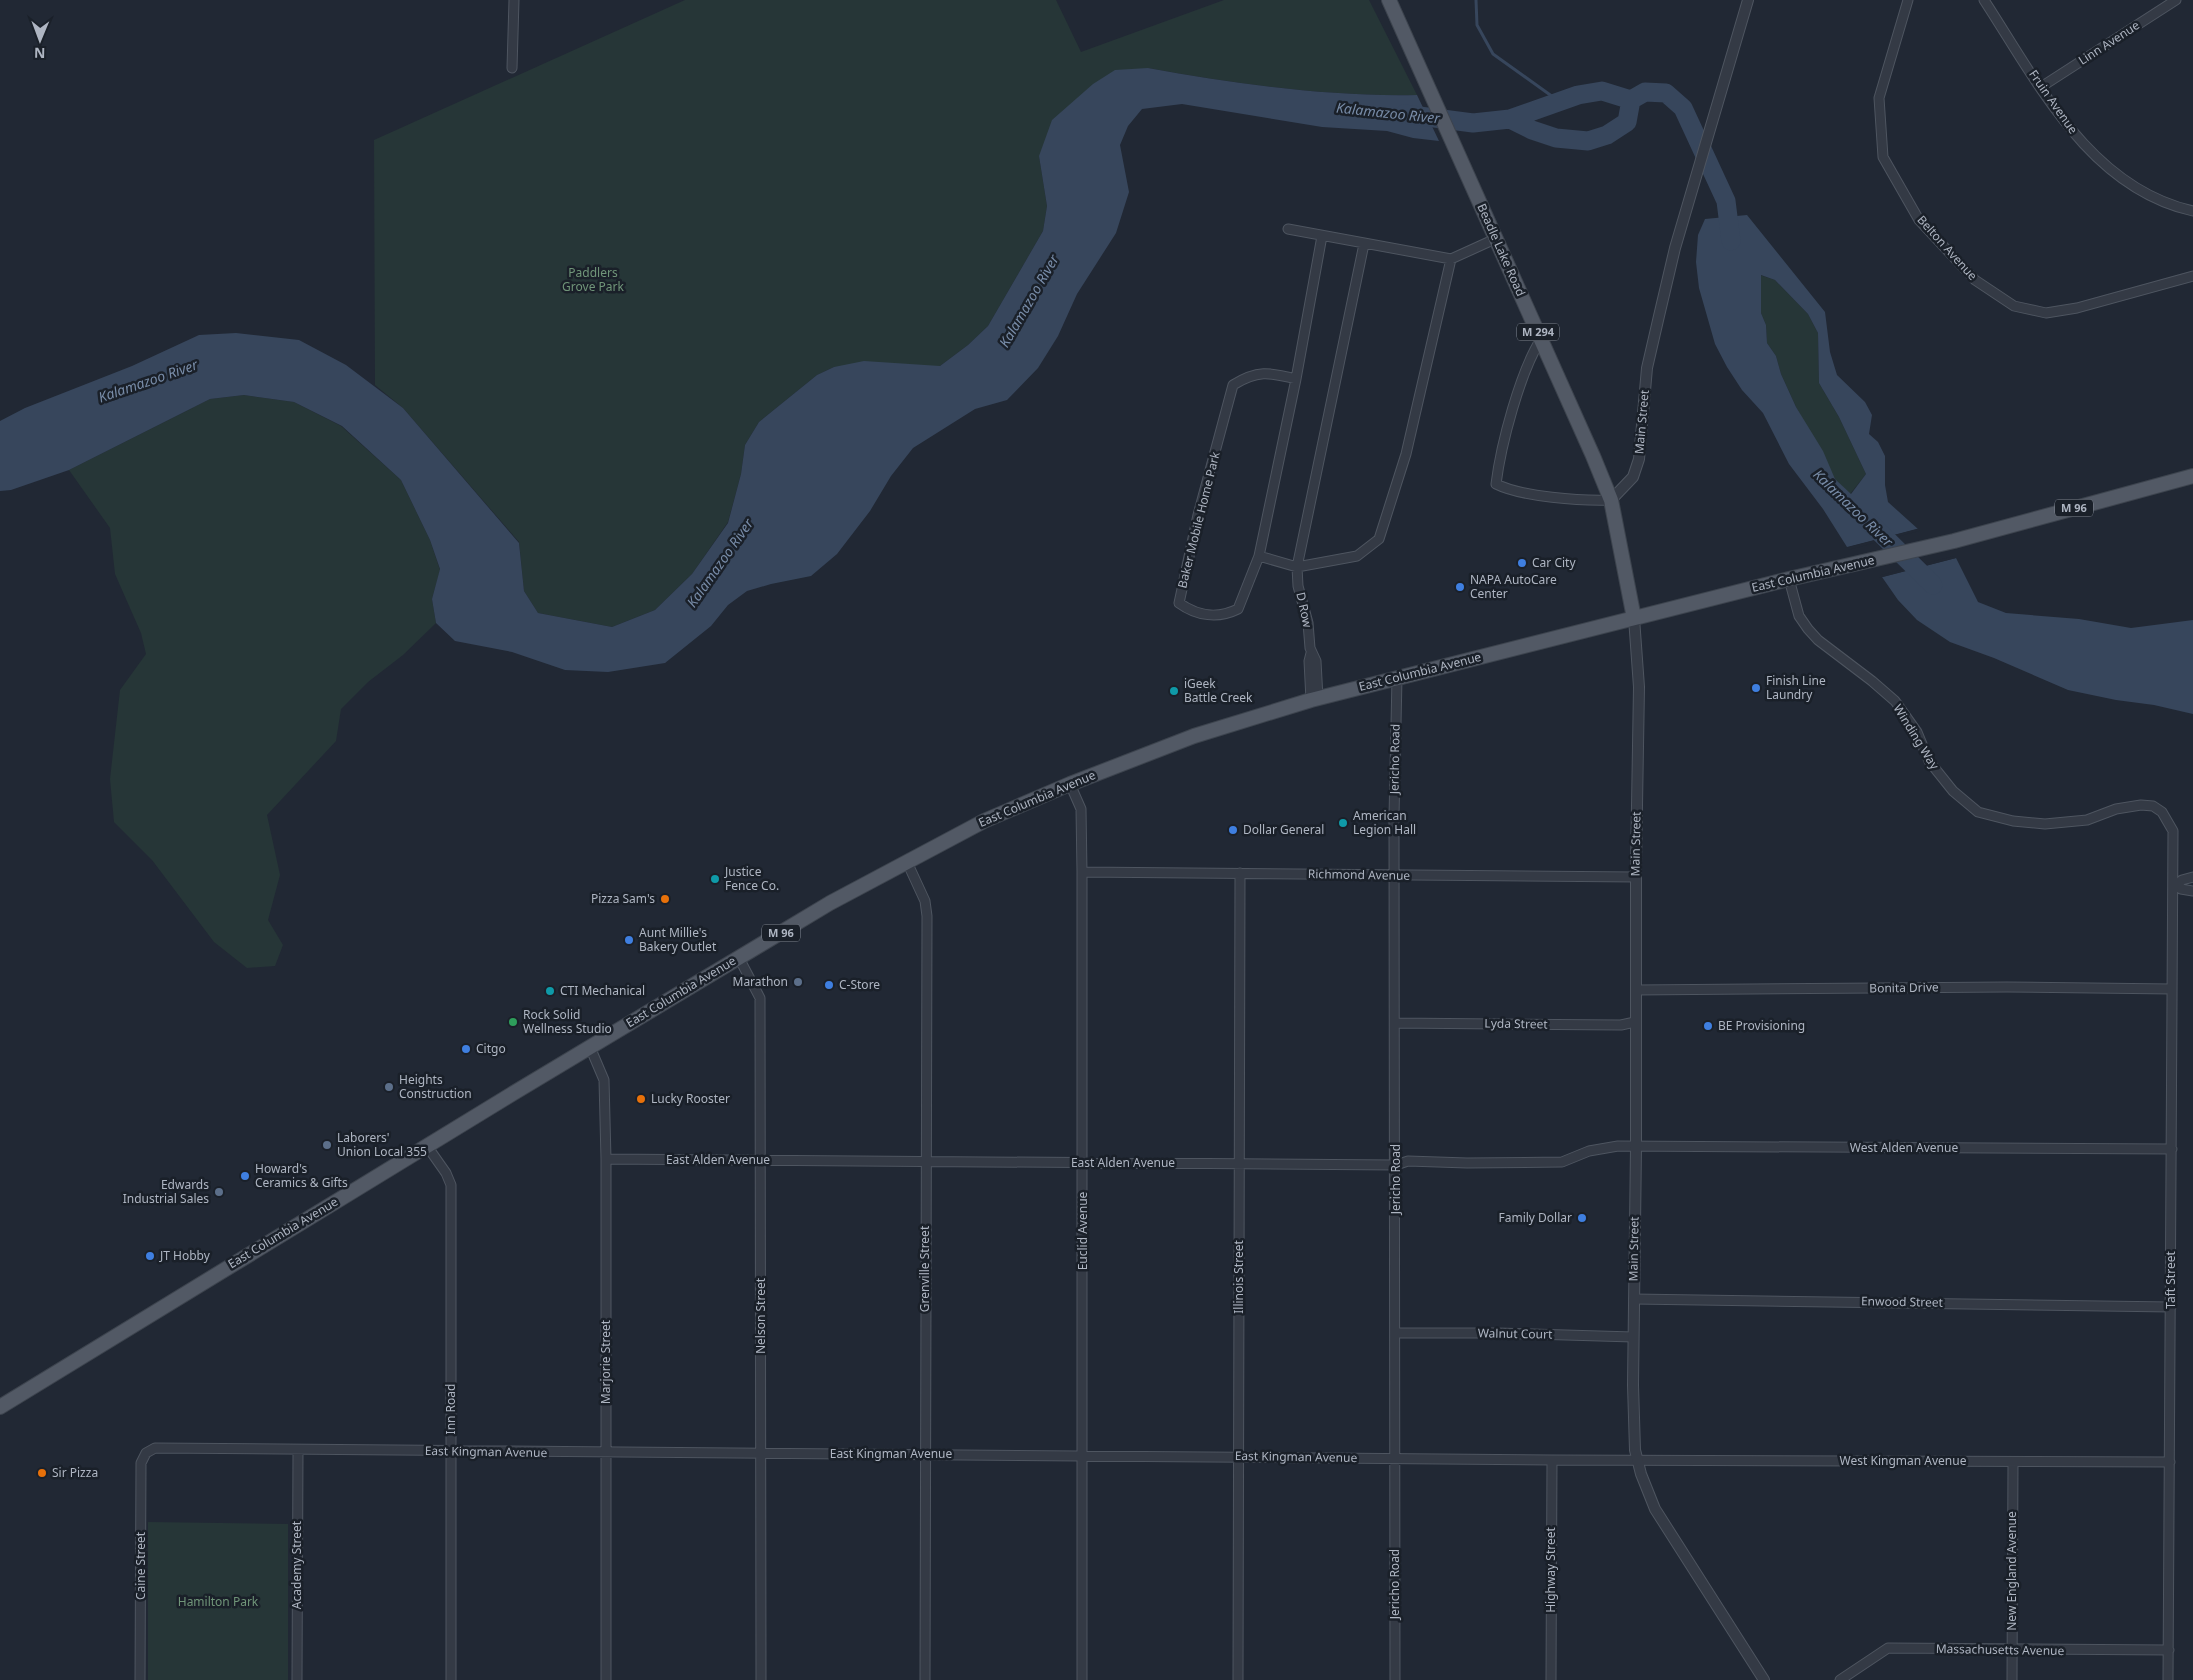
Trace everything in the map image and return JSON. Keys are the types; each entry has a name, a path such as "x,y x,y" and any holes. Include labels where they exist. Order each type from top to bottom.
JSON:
{"main road":[{"name":"Beadle Lake Road","path":"1389,0 1594,456 1610,500"},
{"name":"East Columbia Avenue","path":"0,1407 427,1146 830,904 984,821 1070,784 1194,736 1315,699 1789,579 1954,541 2193,476"},
{"name":"Main Street","path":"1610,500 1634,618"}],"street":[{"path":"512,68 514,0"},
{"name":"Main Street","path":"1610,500 1632,477 1639,459 1647,368 1675,248 1748,0"},
{"name":"Belton Avenue","path":"1908,0 1879,98 1883,157 1919,220 1975,280 2014,306 2046,313 2078,308 2193,276"},
{"name":"Fruin Avenue","path":"1984,0 2059,114 2079,139 2113,171 2150,195 2176,207 2193,211"},
{"name":"Linn Avenue","path":"2041,87 2176,0"},
{"path":"1288,229 1450,259 1495,239"},
{"name":"Baker Mobile Home Park","path":"1296,379 1264,372 1246,377 1233,385 1198,515 1179,603 1190,611 1210,616 1228,614 1238,609 1259,556 1296,379 1322,236"},
{"path":"1297,567 1364,244"},
{"path":"1259,556 1297,567 1357,556 1379,539 1406,454 1450,259"},
{"path":"1541,339 1530,355 1518,392 1496,484 1508,490 1589,501 1610,500"},
{"name":"D Row","path":"1297,567 1298,586 1308,623 1311,652 1316,661 1315,699"},
{"name":"Winding Way","path":"1789,579 1799,616 1808,629 1818,640 1872,681 1895,702 1917,732 1929,761 1953,791 1978,812 2013,821 2046,824 2087,820 2116,809 2141,804 2153,806 2162,812 2173,831 2174,883"},
{"name":"Main Street","path":"1634,618 1639,687 1633,1418 1637,1460 1655,1509 1764,1680"},
{"name":"Jericho Road","path":"1395,1680 1396,875 1394,817 1397,678"},
{"name":"Euclid Avenue","path":"1070,784 1081,809 1082,872 1082,1680"},
{"name":"Grenville Street","path":"907,862 925,901 926,916 926,1680"},
{"name":"Richmond Avenue","path":"1082,872 1636,876"},
{"name":"Illinois Street","path":"1238,1680 1240,873"},
{"path":"2174,883 2193,877"},
{"path":"2174,883 2182,889 2193,891"},
{"name":"Taft Street","path":"2168,1680 2174,883"},
{"name":"Nelson Street","path":"739,958 760,998 761,1680"},
{"name":"Bonita Drive","path":"1636,990 2007,987 2172,990"},
{"name":"Lyda Street","path":"1396,1023 1621,1025 1636,1022"},
{"name":"Marjorie Street","path":"590,1048 604,1080 606,1159 606,1680"},
{"name":"Inn Road","path":"427,1146 446,1173 451,1185 451,1680"},
{"name":"East Alden Avenue","path":"606,1159 1396,1165 1408,1161 1467,1163 1562,1162 1588,1151 1618,1146 1636,1146"},
{"name":"West Alden Avenue","path":"1636,1146 2172,1149"},
{"name":"Enwood Street","path":"1634,1299 2171,1306"},
{"name":"Walnut Court","path":"1396,1333 1496,1333 1634,1337"},
{"name":"East Kingman Avenue","path":"146,1453 155,1448 298,1451 1637,1460"},
{"name":"Academy Street","path":"297,1680 298,1451"},
{"name":"Caine Street","path":"140,1680 141,1463 146,1453"},
{"name":"Highway Street","path":"1551,1680 1552,1460"},
{"name":"West Kingman Avenue","path":"1637,1460 2170,1462"},
{"name":"New England Avenue","path":"2012,1680 2013,1462"},
{"name":"Massachusetts Avenue","path":"1840,1680 1888,1648 2169,1650"}],"green space":[{"name":"Paddlers Grove Park","path":"685,0 1056,0 1081,52 1224,0 1369,0 1417,95 1316,92 1148,68 1039,156 1047,206 1043,231 988,326 968,345 940,366 834,367 817,375 759,422 745,445 741,474 728,522 692,574 655,610 612,627 538,613 524,591 519,542 403,408 375,385 374,140"},
{"path":"1760,275 1775,280 1808,314 1818,333 1819,383 1839,417 1866,474 1850,494 1835,479 1796,407 1781,374 1776,356 1767,343 1766,325 1761,313"},
{"path":"244,395 294,402 341,426 401,480 430,540 440,570 432,599 436,623 403,655 368,682 341,709 336,741 267,815 280,875 268,920 283,945 275,966 247,968 214,942 152,860 114,822 110,779 120,690 146,654 141,633 115,574 110,528 69,470 210,399"},
{"name":"Hamilton Park","path":"148,1522 288,1524 288,1680 148,1680"}],"water":[{"path":"1148,68 1316,92 1417,95 1439,141 1413,138 1387,131 1322,127 1182,104 1142,109 1128,126 1120,145 1129,192 1116,233 1077,294 1058,336 1038,368 1007,400 975,409 913,448 891,476 870,511 837,554 811,576 747,591 728,605 711,626 665,663 608,672 565,670 512,652 455,641 436,623 432,599 440,569 430,540 401,480 342,426 294,402 244,395 210,399 69,470 11,490 0,491 0,421 25,408 132,366 199,335 236,333 299,340 346,365 403,408 519,543 524,591 538,613 612,627 655,610 692,574 728,523 741,474 745,445 759,422 817,375 834,367 864,361 940,366 968,345 988,326 1043,231 1047,206 1039,156 1052,120 1093,84 1115,70"},
{"path":"1747,215 1825,312 1830,352 1837,375 1865,402 1872,415 1869,434 1878,442 1885,456 1885,485 1888,502 1918,529 1847,547 1823,509 1789,464 1763,413 1742,390 1715,344 1699,288 1696,262 1698,235 1705,219","holes":["1761,275 1775,280 1808,314 1818,333 1819,383 1839,417 1866,474 1851,494 1835,479 1823,451 1796,407 1781,374 1776,356 1767,343 1766,325 1761,313"]},
{"path":"1956,558 1978,602 2006,613 2079,619 2131,628 2193,620 2193,714 2068,690 1994,658 1950,642 1917,620 1898,600 1882,577"}],"pier":[{"path":"1920,528 1919,531 1848,550 1845,548"},
{"path":"1954,556 1956,558 1879,578 1881,575"}],"waterway":[{"path":"1476,0 1477,25 1493,54 1560,102"},
{"name":"Kalamazoo River","path":"1510,119 1578,95 1602,91 1631,100"},
{"name":"Kalamazoo River","path":"1404,114 1473,123 1510,119 1532,130 1556,138 1588,141 1607,135 1627,122 1631,100 1645,92 1666,93 1683,108 1726,201 1731,241"},
{"name":"Kalamazoo River","path":"1867,520 1933,585"}],"place":[{"name":"Car City","path":"1522,563"},
{"name":"NAPA AutoCare Center","path":"1460,587"},
{"name":"Finish Line Laundry","path":"1756,688"},
{"name":"iGeek Battle Creek","path":"1174,691"},
{"name":"American Legion Hall","path":"1343,823"},
{"name":"Dollar General","path":"1233,830"},
{"name":"Justice Fence Co.","path":"715,879"},
{"name":"Pizza Sam's","path":"665,899"},
{"name":"Aunt Millie's Bakery Outlet","path":"629,940"},
{"name":"Marathon","path":"798,982"},
{"name":"C-Store","path":"829,985"},
{"name":"CTI Mechanical","path":"550,991"},
{"name":"Rock Solid Wellness Studio","path":"513,1022"},
{"name":"BE Provisioning","path":"1708,1026"},
{"name":"Citgo","path":"466,1049"},
{"name":"Heights Construction","path":"389,1087"},
{"name":"Lucky Rooster","path":"641,1099"},
{"name":"Laborers' Union Local 355","path":"327,1145"},
{"name":"Howard's Ceramics & Gifts","path":"245,1176"},
{"name":"Edwards Industrial Sales","path":"219,1192"},
{"name":"Family Dollar","path":"1582,1218"},
{"name":"JT Hobby","path":"150,1256"},
{"name":"Sir Pizza","path":"42,1473"}]}
